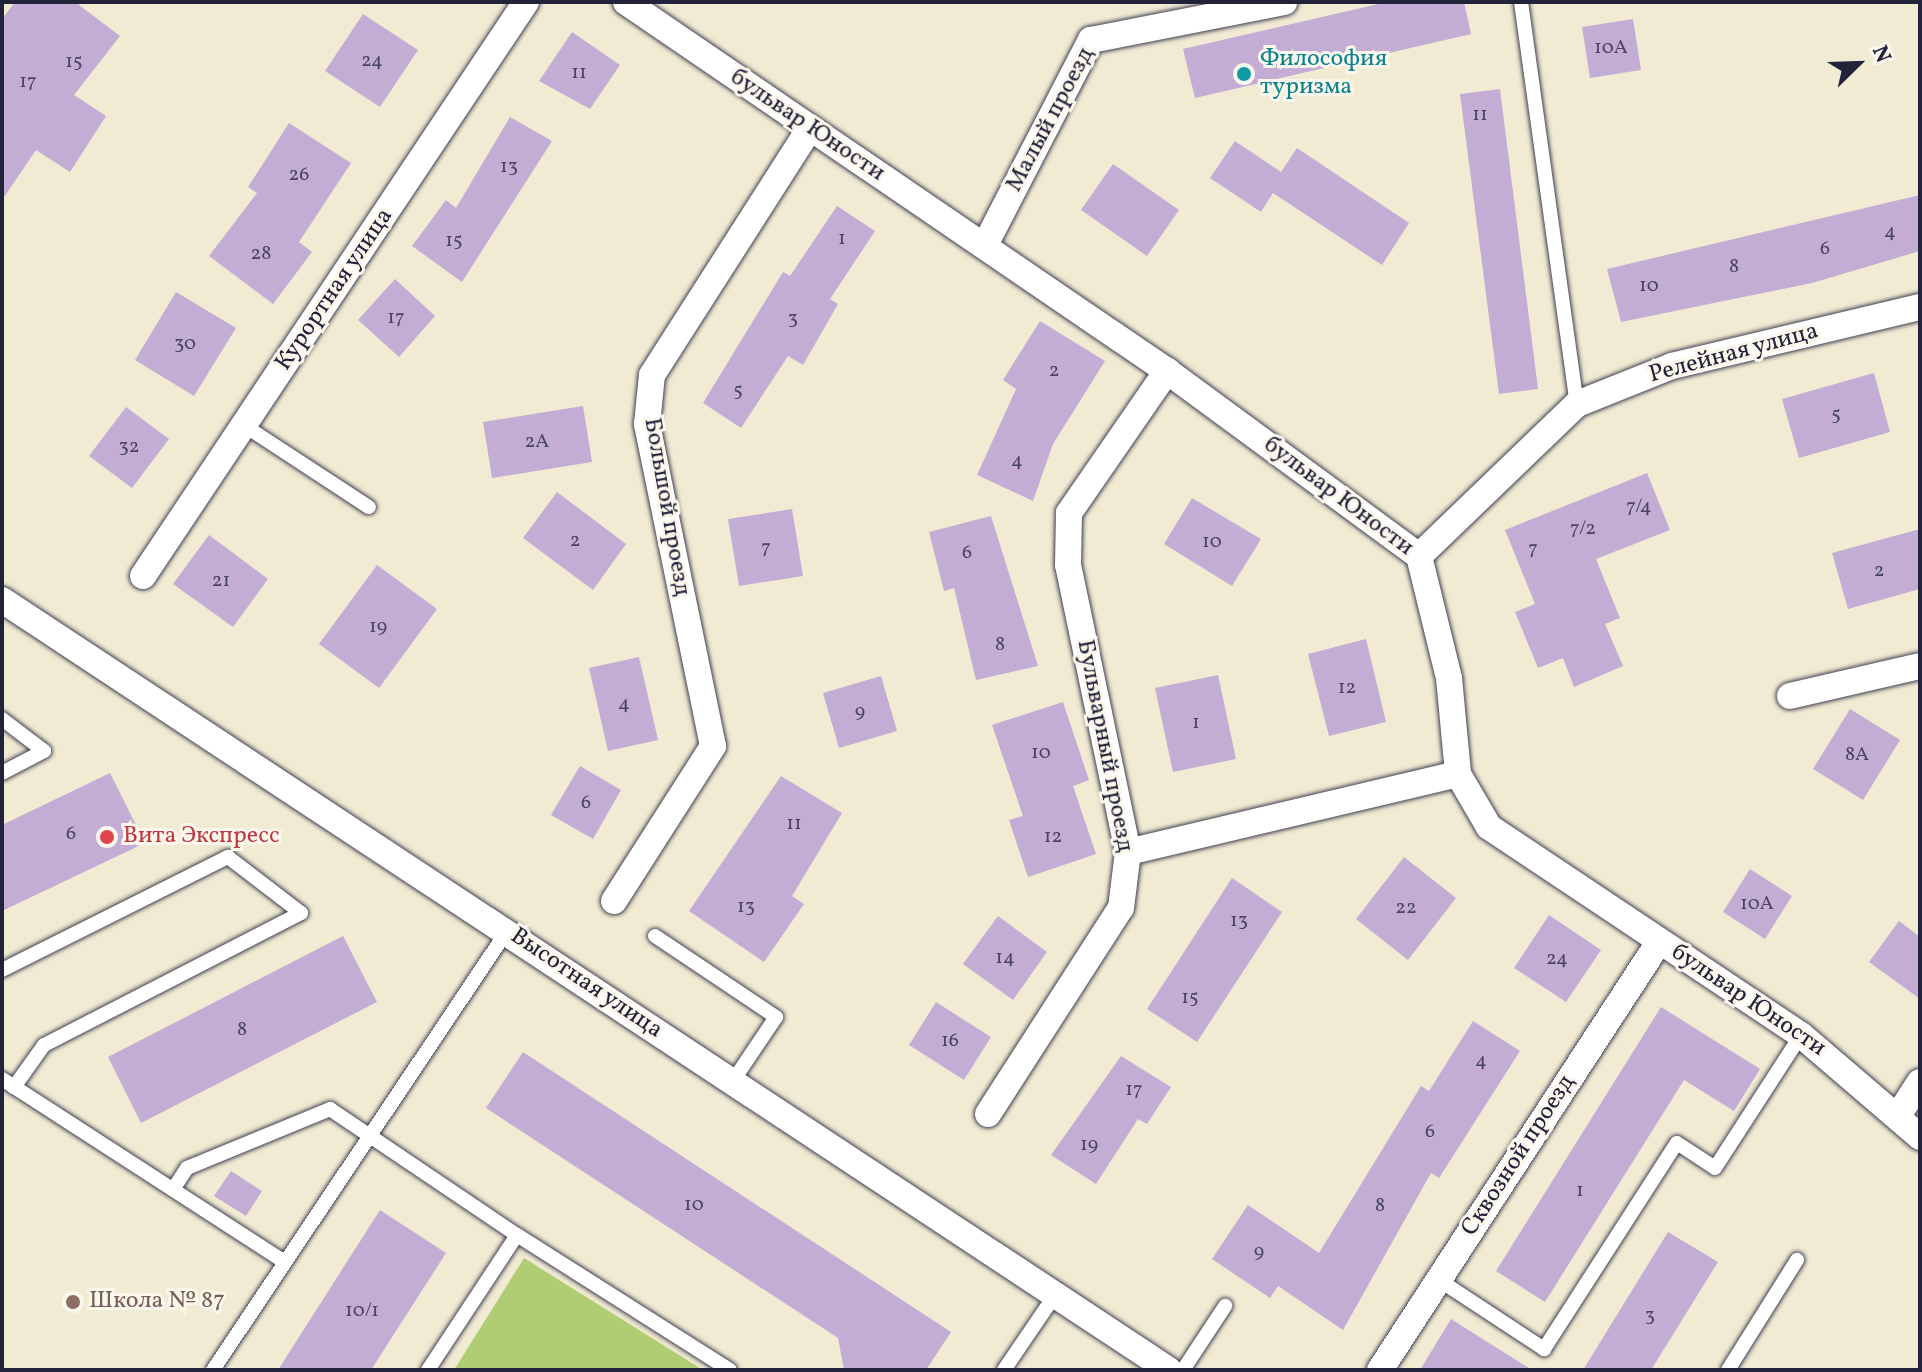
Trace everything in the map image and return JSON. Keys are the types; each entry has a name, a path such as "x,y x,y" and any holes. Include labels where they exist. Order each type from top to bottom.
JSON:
{"street":[{"name":"Курортная улица","path":"143,576 526,2"},
{"name":"бульвар Юности","path":"626,2 1167,371 1419,556 1449,678 1458,774 1489,827 1801,1035 1899,1114 1920,1137"},
{"name":"Малый проезд","path":"985,245 1091,40 1284,2"},
{"name":"Большой проезд","path":"614,901 713,746 647,424 652,375 810,128"},
{"name":"Релейная улица","path":"1419,556 1577,404 1672,366 1920,307"},
{"name":"Бульварный проезд","path":"988,1114 1121,908 1128,852 1068,565 1069,513 1167,371"},
{"name":"Высотная улица","path":"2,600 1169,1370"},
{"path":"1790,696 1920,666"},
{"path":"1128,852 1458,774"},
{"name":"Сквозной проезд","path":"1380,1370 1659,942"},
{"path":"1899,1114 1920,1082"}],"lane":[{"path":"1521,2 1577,404"},
{"path":"245,426 369,507"},
{"path":"2,719 44,751 2,773"},
{"path":"2,970 228,857 301,913 44,1045 8,1083 285,1262"},
{"path":"213,1370 507,931"},
{"path":"655,936 776,1017 733,1081"},
{"path":"1439,1280 1544,1349 1677,1143 1715,1168 1801,1035"},
{"path":"174,1188 187,1168 330,1109 517,1235 730,1370"},
{"path":"428,1370 517,1235"},
{"path":"1728,1370 1797,1260"},
{"path":"1004,1370 1055,1295"},
{"path":"1183,1370 1225,1306"}],"green space":[{"path":"524,1258 703,1370 454,1370"}],"building":[{"path":"15,2 75,2 120,36 74,95 106,116 70,172 36,150 2,200 2,19"},
{"name":"Философия туризма","path":"1387,2 1464,2 1471,34 1195,98 1183,49"},
{"path":"363,14 418,50 380,107 325,71"},
{"path":"1633,19 1641,70 1590,78 1582,27"},
{"path":"572,32 620,65 590,109 539,81"},
{"path":"1500,89 1538,389 1499,394 1460,94"},
{"path":"510,117 552,141 462,282 412,246 446,200 456,208"},
{"path":"289,123 351,163 299,242 312,252 273,304 209,256 257,193 248,187"},
{"path":"1235,141 1281,172 1297,148 1409,223 1382,265 1273,193 1261,212 1210,178"},
{"path":"1113,164 1179,210 1147,256 1081,210"},
{"path":"1920,195 1920,251 1812,283 1621,322 1607,269"},
{"path":"837,206 875,231 830,299 838,304 803,365 788,356 741,428 703,403 783,272 790,276"},
{"path":"395,279 435,316 399,357 358,320"},
{"path":"176,292 236,328 194,396 135,360"},
{"path":"1040,321 1105,361 1053,444 1033,501 977,475 1016,389 1003,380"},
{"path":"1874,373 1890,432 1799,458 1782,399"},
{"path":"583,406 592,462 492,478 483,422"},
{"path":"126,407 169,439 132,488 89,456"},
{"path":"1647,473 1670,530 1596,559 1620,618 1605,624 1623,666 1574,687 1563,658 1538,668 1515,612 1535,604 1505,530"},
{"path":"557,492 626,544 593,590 523,538"},
{"path":"1192,498 1261,539 1232,586 1164,544"},
{"path":"792,509 803,576 739,586 728,519"},
{"path":"991,516 1038,666 976,680 954,588 944,591 929,532"},
{"path":"1920,529 1920,589 1848,609 1832,553"},
{"path":"209,535 268,579 233,627 173,584"},
{"path":"377,565 437,609 379,688 319,644"},
{"path":"1366,639 1386,722 1329,736 1308,654"},
{"path":"639,657 658,740 608,751 589,668"},
{"path":"1218,675 1236,759 1173,772 1155,688"},
{"path":"881,676 897,731 839,748 823,693"},
{"path":"1063,702 1089,780 1073,786 1096,854 1028,877 1009,820 1023,816 992,725"},
{"path":"1850,709 1900,740 1863,800 1813,769"},
{"path":"580,766 621,790 593,839 551,815"},
{"path":"110,773 145,843 2,911 2,825"},
{"path":"781,776 842,813 792,896 804,904 764,962 689,911"},
{"path":"1404,857 1456,898 1408,960 1356,919"},
{"path":"1750,869 1792,896 1765,939 1723,912"},
{"path":"1232,878 1282,912 1197,1042 1147,1009"},
{"path":"1549,915 1601,950 1566,1002 1514,968"},
{"path":"998,916 1047,952 1013,1000 963,964"},
{"path":"1899,921 1920,937 1920,999 1869,962"},
{"path":"343,936 377,1002 141,1123 108,1057"},
{"path":"936,1002 991,1037 964,1080 909,1045"},
{"path":"1661,1007 1760,1069 1734,1111 1684,1080 1545,1302 1496,1271"},
{"path":"1473,1021 1520,1051 1439,1178 1431,1173 1343,1330 1278,1286 1270,1298 1212,1259 1248,1205 1319,1253 1421,1086 1429,1091"},
{"path":"523,1052 951,1332 926,1370 844,1370 838,1338 486,1108"},
{"path":"1121,1056 1171,1087 1147,1124 1138,1119 1096,1184 1051,1155"},
{"path":"231,1171 262,1191 246,1216 214,1196"},
{"path":"380,1210 446,1253 371,1370 278,1370"},
{"path":"1668,1232 1718,1262 1651,1370 1583,1370"},
{"path":"1451,1319 1532,1370 1420,1370"}],"place":[{"name":"Философия туризма","path":"1244,74"},
{"name":"Вита Экспресс","path":"107,837"},
{"name":"Школа № 87","path":"73,1302"}]}
